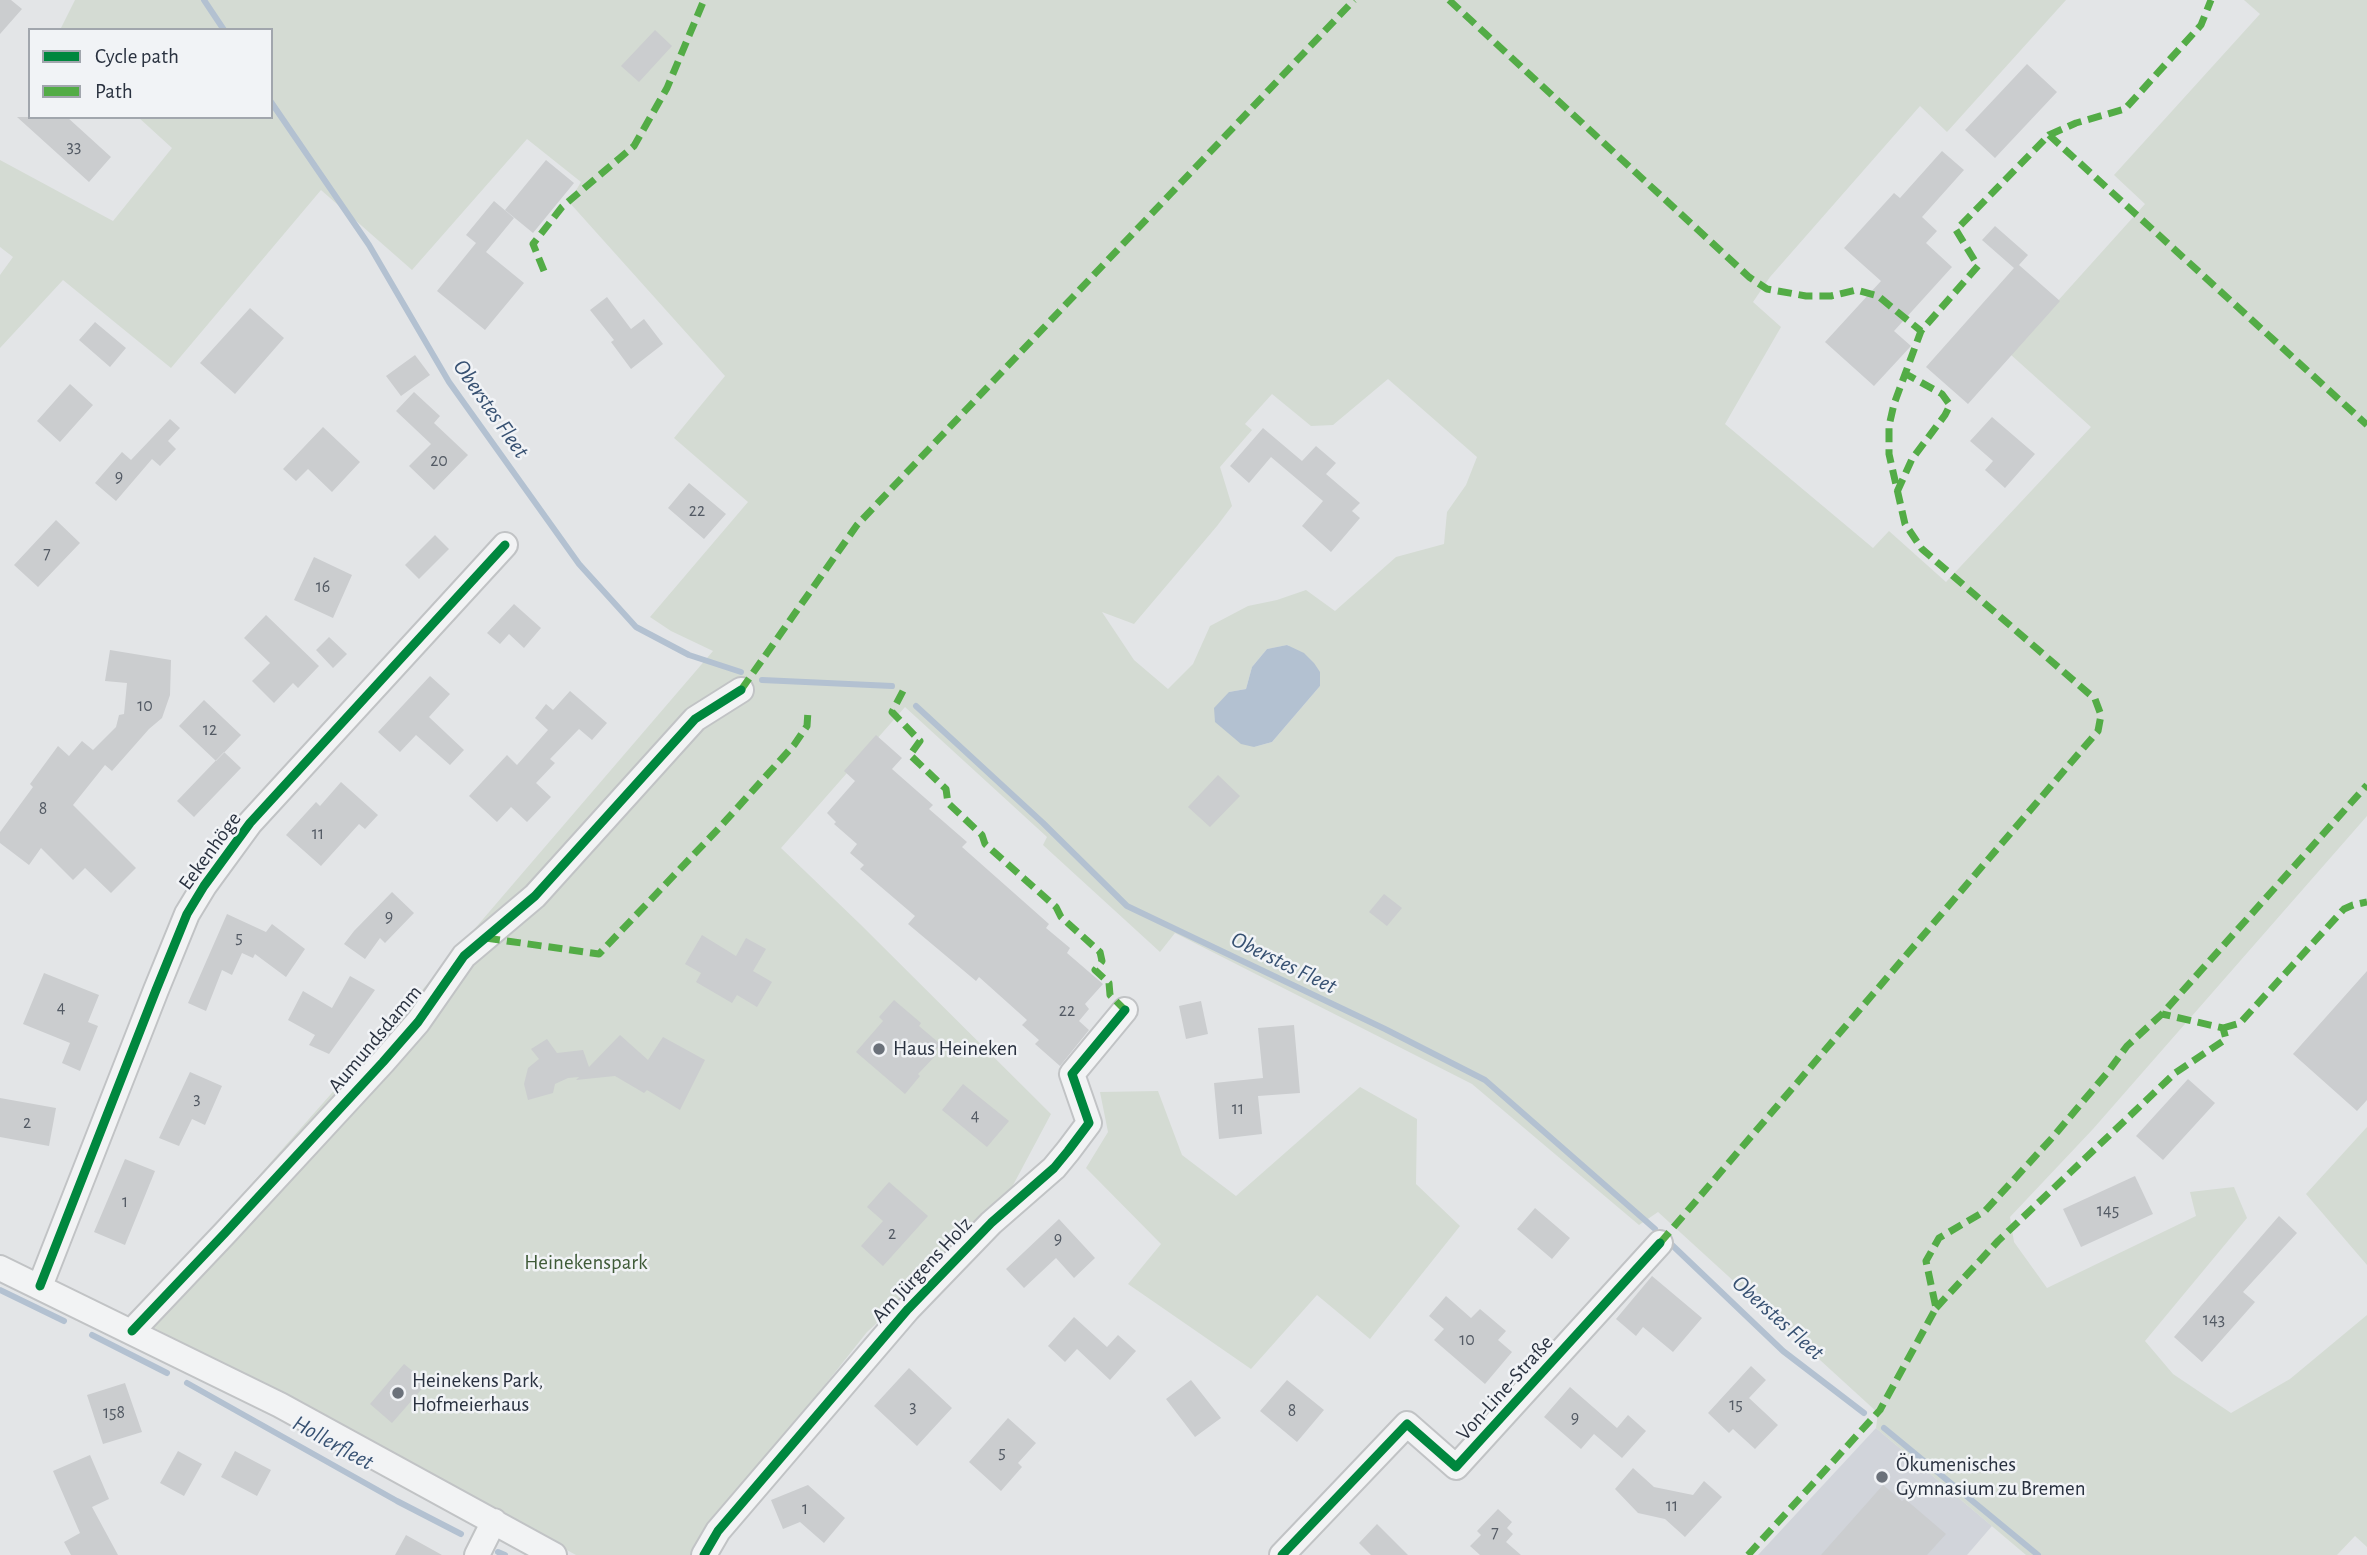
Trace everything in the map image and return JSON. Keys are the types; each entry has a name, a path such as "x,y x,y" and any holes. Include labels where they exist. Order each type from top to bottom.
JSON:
{"street":[{"name":"Eekenhöge","path":"40,1286 187,914 204,886 250,823 505,545"},
{"name":"Aumundsdamm","path":"132,1331 235,1223 409,1032 464,956 535,896 695,719 741,690"},
{"name":"Am Jürgens Holz","path":"704,1555 718,1531 908,1309 991,1223 1054,1168 1068,1151 1088,1123 1072,1074 1125,1010"},
{"name":"Von-Line-Straße","path":"1282,1555 1407,1423 1456,1467 1660,1244"},
{"path":"0,1268 279,1405 554,1555"},
{"path":"477,1555 494,1521"}],"shaded area":[{"name":"Ökumenisches Gymnasium zu Bremen","path":"1876,1428 1992,1526 1967,1555 1758,1555"}],"green space":[{"name":"Heinekenspark","path":"75,0 2066,0 1947,132 1920,106 1770,277 1753,302 1781,327 1725,424 1873,548 1889,531 1946,582 2091,427 2010,354 2145,204 2114,175 2260,14 2244,0 2367,0 2367,816 2093,1129 2010,1217 2014,1242 2047,1288 2196,1216 2190,1192 2234,1187 2247,1218 2145,1341 2173,1374 2231,1413 2290,1379 2367,1315 2367,1547 2355,1536 2337,1555 2026,1555 1876,1428 1878,1413 1658,1212 1639,1225 1472,1084 1175,933 1160,952 1043,845 1047,837 905,707 781,848 1051,1114 1011,1189 942,1263 867,1332 690,1555 576,1555 134,1317 399,1017 713,651 671,631 650,617 748,502 674,438 725,376 569,202 581,182 527,139 412,270 321,190 171,368 63,280 0,348 0,275 13,257 0,247 0,160 113,221 172,148 140,119 273,119 273,28 61,28","holes":["1388,379 1477,457 1466,485 1447,512 1444,544 1396,557 1335,611 1306,590 1248,606 1210,626 1193,664 1168,689 1134,660 1102,612 1134,624 1217,526 1232,506 1220,467 1252,430 1245,424 1272,394 1311,426 1333,425","1288,645 1320,686 1272,742 1254,747 1229,692 1246,689 1252,667 1267,649"]},
{"path":"1360,1087 1417,1119 1416,1184 1460,1226 1370,1339 1317,1295 1251,1369 1128,1284 1161,1244 1086,1168 1108,1132 1100,1092 1158,1091 1182,1155 1236,1196"},
{"path":"2367,1127 2367,1265 2306,1194"}],"water":[{"path":"1287,645 1304,653 1314,663 1320,672 1320,686 1272,742 1254,747 1241,744 1215,722 1214,708 1229,692 1246,689 1252,667 1267,649"}],"building":[{"path":"0,0 11,0 22,9 0,34"},
{"path":"655,30 672,46 639,82 621,66"},
{"path":"2027,64 2057,92 1995,158 1965,130"},
{"path":"17,117 69,119 111,157 89,182"},
{"path":"1942,151 1964,170 1922,217 1937,231 1926,243 1952,267 1894,331 1911,346 1874,386 1825,342 1881,281 1844,248 1894,193 1900,198"},
{"path":"546,160 574,183 533,233 505,210"},
{"path":"494,201 514,218 486,252 524,283 485,330 437,291 476,243 466,235"},
{"path":"1995,226 2028,255 2019,265 2060,301 1968,404 1926,367 2014,268 1982,240"},
{"path":"607,297 631,329 644,319 663,344 631,369 611,342 614,340 590,310"},
{"path":"250,308 284,338 235,394 200,363"},
{"path":"95,322 126,348 110,367 79,340"},
{"path":"415,355 430,375 401,396 386,376"},
{"path":"70,384 93,405 60,442 37,421"},
{"path":"414,392 440,416 434,423 468,455 434,490 409,466 431,444 396,411"},
{"path":"1992,417 2035,454 2005,488 1985,470 1993,461 1970,441"},
{"path":"170,419 180,428 168,441 176,449 160,466 152,459 116,501 95,483 122,452 131,460"},
{"path":"323,427 360,462 332,492 308,469 296,481 283,469"},
{"path":"1263,428 1302,461 1316,446 1336,463 1326,474 1360,503 1352,511 1360,518 1331,552 1302,526 1323,501 1271,457 1249,483 1230,466"},
{"path":"689,483 726,514 704,539 668,508"},
{"path":"56,520 80,543 38,587 14,565"},
{"path":"435,535 449,549 419,579 405,565"},
{"path":"314,557 352,575 333,618 294,600"},
{"path":"514,604 541,628 524,648 509,634 500,644 487,633"},
{"path":"266,615 319,666 298,688 293,683 274,703 252,681 270,663 244,638"},
{"path":"329,637 347,654 333,668 316,650"},
{"path":"110,650 171,660 170,695 162,718 112,771 105,765 73,805 136,868 111,893 85,868 73,880 41,848 29,865 0,843 0,832 33,787 30,784 58,746 69,756 82,741 93,750 116,727 119,715 124,714 127,683 105,681"},
{"path":"430,676 450,694 429,717 464,750 450,765 416,735 400,752 378,732"},
{"path":"570,691 607,723 592,740 579,729 550,759 555,763 536,783 551,797 527,822 511,807 497,822 469,796 507,755 517,765 548,730 535,718 546,704 553,710"},
{"path":"204,700 241,735 216,761 179,726"},
{"path":"876,735 902,758 892,769 933,805 929,809 967,842 962,847 1049,924 1046,928 1070,948 1067,953 1103,984 1085,1004 1089,1009 1079,1021 1089,1030 1060,1066 1035,1044 1039,1040 1022,1025 1027,1020 979,977 976,981 908,924 915,916 860,869 864,865 850,853 857,844 834,824 836,822 827,813 855,781 844,771"},
{"path":"224,752 241,768 194,817 177,801"},
{"path":"1218,775 1240,796 1210,827 1188,807"},
{"path":"341,782 378,815 365,829 359,824 321,866 286,835 316,802 320,806"},
{"path":"392,892 414,913 385,943 380,938 365,959 344,944"},
{"path":"1384,894 1402,908 1387,926 1369,912"},
{"path":"227,914 266,932 272,924 305,949 286,977 255,954 253,958 242,953 232,975 222,970 206,1011 188,1003"},
{"path":"702,935 736,956 746,938 766,949 753,971 772,982 757,1007 737,995 732,1003 696,982 701,973 685,964"},
{"path":"2367,971 2367,1100 2357,1111 2293,1054"},
{"path":"44,973 99,995 88,1022 98,1026 80,1071 62,1063 70,1043 23,1024"},
{"path":"350,976 375,990 329,1054 309,1045 315,1035 288,1020 303,991 332,1008"},
{"name":"Haus Heineken","path":"894,1000 939,1043 934,1052 937,1054 918,1074 920,1076 905,1094 856,1052 883,1021 879,1017"},
{"path":"1201,1001 1208,1034 1186,1039 1179,1006"},
{"path":"1294,1025 1300,1093 1258,1096 1262,1134 1219,1139 1214,1083 1263,1078 1258,1028"},
{"path":"620,1035 648,1060 663,1037 705,1060 680,1110 647,1090 644,1093 615,1076 576,1080 579,1077 568,1078 555,1084 553,1093 528,1100 524,1084 528,1068 539,1059 531,1049 547,1039 557,1053 583,1050 589,1067"},
{"path":"190,1072 222,1086 205,1125 192,1119 179,1146 159,1138"},
{"path":"2188,1079 2215,1103 2163,1160 2136,1136"},
{"path":"963,1084 1009,1121 987,1147 942,1110"},
{"path":"0,1098 56,1108 49,1146 0,1137"},
{"path":"125,1159 155,1171 125,1245 94,1232"},
{"path":"2135,1176 2153,1214 2081,1247 2063,1209"},
{"path":"889,1182 928,1216 883,1266 861,1246 883,1221 867,1207"},
{"path":"1535,1208 1570,1238 1552,1259 1517,1229"},
{"path":"2279,1216 2297,1233 2243,1292 2255,1302 2202,1362 2174,1337"},
{"path":"1059,1219 1095,1258 1074,1278 1056,1258 1024,1288 1006,1269"},
{"path":"1652,1276 1702,1318 1673,1352 1643,1327 1636,1336 1616,1319"},
{"path":"1446,1296 1471,1318 1480,1309 1506,1331 1498,1340 1512,1352 1485,1384 1434,1340 1444,1329 1429,1316"},
{"path":"1074,1317 1107,1347 1118,1335 1136,1351 1110,1380 1077,1349 1065,1362 1048,1346"},
{"name":"Heinekens Park, Hofmeierhaus","path":"404,1364 427,1383 392,1423 370,1404"},
{"path":"1751,1366 1766,1380 1749,1398 1778,1425 1755,1449 1733,1429 1729,1433 1708,1413"},
{"path":"909,1368 952,1408 917,1446 874,1406"},
{"path":"1191,1380 1221,1418 1195,1437 1166,1399"},
{"path":"1287,1380 1324,1410 1297,1442 1260,1411"},
{"path":"125,1383 142,1432 103,1444 87,1395"},
{"path":"1570,1387 1617,1428 1628,1415 1646,1431 1622,1458 1594,1434 1581,1449 1544,1417"},
{"path":"1008,1418 1036,1443 1018,1463 1022,1467 1001,1491 969,1462"},
{"path":"178,1451 202,1464 184,1496 160,1483"},
{"path":"235,1451 271,1470 257,1496 221,1477"},
{"path":"90,1455 109,1499 92,1507 118,1555 71,1555 64,1542 80,1533 53,1471"},
{"path":"1633,1468 1654,1487 1693,1495 1704,1481 1722,1497 1685,1537 1665,1519 1638,1513 1615,1489"},
{"path":"808,1485 845,1518 824,1543 800,1522 783,1529 771,1500"},
{"path":"1883,1485 1902,1501 1905,1499 1946,1534 1927,1555 1821,1555"},
{"path":"1498,1509 1512,1522 1507,1528 1513,1534 1506,1542 1521,1555 1480,1555 1470,1546 1481,1535 1477,1531"},
{"path":"1377,1524 1408,1555 1371,1555 1359,1543"},
{"path":"406,1535 442,1555 395,1555"}],"waterway":[{"name":"Oberstes Fleet","path":"204,0 223,28"},
{"name":"Oberstes Fleet","path":"273,105 369,245 449,382 579,564 636,627 689,655 741,672"},
{"name":"Oberstes Fleet","path":"762,680 892,686"},
{"name":"Oberstes Fleet","path":"916,706 1043,823 1127,906 1385,1029 1485,1080 1655,1229"},
{"name":"Oberstes Fleet","path":"1672,1245 1783,1351 1864,1413"},
{"name":"Hollerfleet","path":"0,1290 64,1321"},
{"name":"Hollerfleet","path":"92,1335 167,1373"},
{"name":"Hollerfleet","path":"187,1383 461,1534"},
{"name":"Oberstes Fleet","path":"1884,1428 2038,1555"},
{"name":"Hollerfleet","path":"498,1552 505,1555"}],"marked path":[{"path":"544,271 533,244 562,207 634,146 667,88 704,0"},
{"path":"741,690 857,525 1354,0"},
{"path":"1449,0 1749,277 1767,289 1806,296 1831,296 1856,290 1878,296 1921,331"},
{"path":"2049,135 2076,123 2125,109 2201,25 2211,0"},
{"path":"1660,1243 2098,731 2101,715 2095,699 1922,549 1905,524 1889,454 1889,426 1894,404 1921,331 1978,266 1956,230 2049,135 2367,425"},
{"path":"1897,492 1912,459 1950,405 1942,394 1906,374"},
{"path":"903,691 892,712 920,741 910,755 946,789 948,803 982,835 985,844 1056,907 1061,917 1100,952 1102,961 1095,970 1109,983 1110,995 1125,1010"},
{"path":"486,938 599,954 794,745 807,726 808,711"},
{"path":"1748,1555 1880,1410 1936,1308 1926,1261 1939,1238 1985,1211 2052,1138 2127,1046 2162,1014 2367,785"},
{"path":"2223,1028 2240,1023 2344,909 2367,902"},
{"path":"1936,1308 1998,1241 2175,1073 2226,1039 2223,1028 2162,1014"}],"cycle path":[{"path":"40,1286 187,914 204,886 250,823 505,545"},
{"path":"132,1331 383,1062 418,1022 464,956 535,896 695,719 741,690"},
{"path":"704,1555 718,1531 908,1309 991,1223 1054,1168 1068,1151 1089,1123 1072,1074 1125,1010"},
{"path":"1282,1555 1407,1424 1456,1467 1660,1243"}],"place":[{"name":"Haus Heineken","path":"879,1049"},
{"name":"Heinekens Park, Hofmeierhaus","path":"398,1393"},
{"name":"Ökumenisches Gymnasium zu Bremen","path":"1882,1477"}]}
